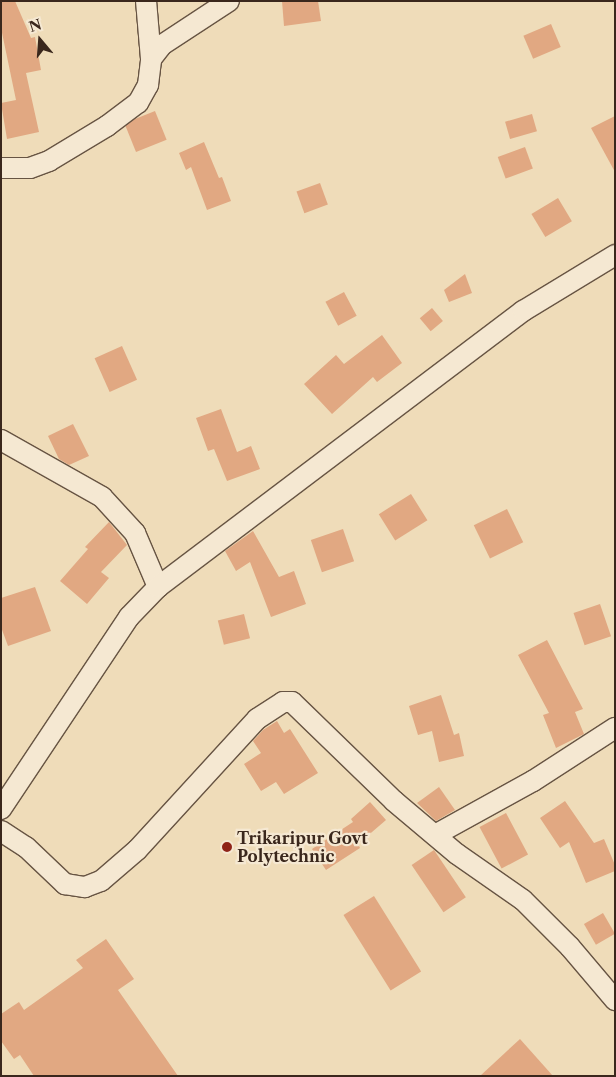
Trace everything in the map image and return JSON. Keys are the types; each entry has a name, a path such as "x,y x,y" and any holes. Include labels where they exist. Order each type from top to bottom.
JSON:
{"street":[{"path":"1,168 30,168 49,161 107,126 138,103 148,85 151,59 146,1"},
{"path":"151,59 162,45 229,1"},
{"path":"1,809 129,617 158,587 523,311 615,256"},
{"path":"1,440 102,497 135,532 158,587"},
{"path":"1,832 26,847 65,884 85,887 101,881 137,850 257,719 283,702 292,702 394,802 457,854 523,900 570,947 615,1000"},
{"path":"435,835 532,781 615,728"}],"building":[{"path":"1,1 15,1 31,38 35,37 41,70 26,73 39,132 7,139 1,103 16,100 1,28"},
{"path":"282,1 318,1 321,21 284,26"},
{"path":"551,24 561,47 533,59 523,36"},
{"path":"155,111 167,140 136,152 124,123"},
{"path":"532,114 537,131 510,139 505,122"},
{"path":"615,116 615,172 591,128"},
{"path":"204,142 219,178 222,177 231,201 207,210 191,167 186,170 179,153"},
{"path":"525,147 533,169 506,179 498,157"},
{"path":"320,183 328,205 304,213 297,192"},
{"path":"558,198 572,221 545,237 531,214"},
{"path":"465,274 472,293 449,302 444,290"},
{"path":"344,292 357,316 338,326 325,302"},
{"path":"432,308 443,321 431,331 420,318"},
{"path":"382,335 402,363 377,382 373,377 332,414 304,384 336,355 344,364"},
{"path":"122,346 137,380 110,392 95,358"},
{"path":"221,409 237,452 251,446 260,469 227,481 214,449 208,451 196,418"},
{"path":"73,424 89,456 69,465 59,459 48,436"},
{"path":"411,494 427,520 395,540 379,514"},
{"path":"507,509 523,542 490,558 474,525"},
{"path":"109,522 127,545 101,572 109,578 87,604 60,581 88,549 85,547"},
{"path":"343,529 354,561 322,572 311,540"},
{"path":"253,531 279,577 294,571 306,604 271,617 250,562 236,571 225,551"},
{"path":"35,587 51,631 8,646 1,627 1,598"},
{"path":"600,604 611,636 585,645 574,613"},
{"path":"244,614 250,638 224,645 218,621"},
{"path":"547,640 583,709 575,712 584,734 556,748 543,715 549,713 518,655"},
{"path":"441,695 454,735 459,733 464,756 439,762 432,731 418,735 409,706"},
{"path":"277,721 284,733 290,729 318,773 284,794 276,782 261,791 244,764 261,753 253,741 263,730"},
{"path":"439,787 455,810 436,821 417,803"},
{"path":"565,801 594,843 604,839 615,865 615,871 586,883 569,842 560,848 540,818"},
{"path":"370,802 386,820 358,844 360,848 326,870 312,849 353,822 351,819"},
{"path":"506,813 528,854 502,869 480,827"},
{"path":"434,850 466,897 443,912 412,865"},
{"path":"374,896 421,971 391,991 343,915"},
{"path":"603,913 615,934 596,945 584,924"},
{"path":"106,939 134,979 118,990 178,1076 34,1076 20,1055 14,1059 1,1041 1,1014 19,1002 24,1010 83,968 76,960"},
{"path":"520,1039 553,1076 480,1076"}],"place":[{"name":"Trikaripur Govt Polytechnic","path":"227,847"}]}
